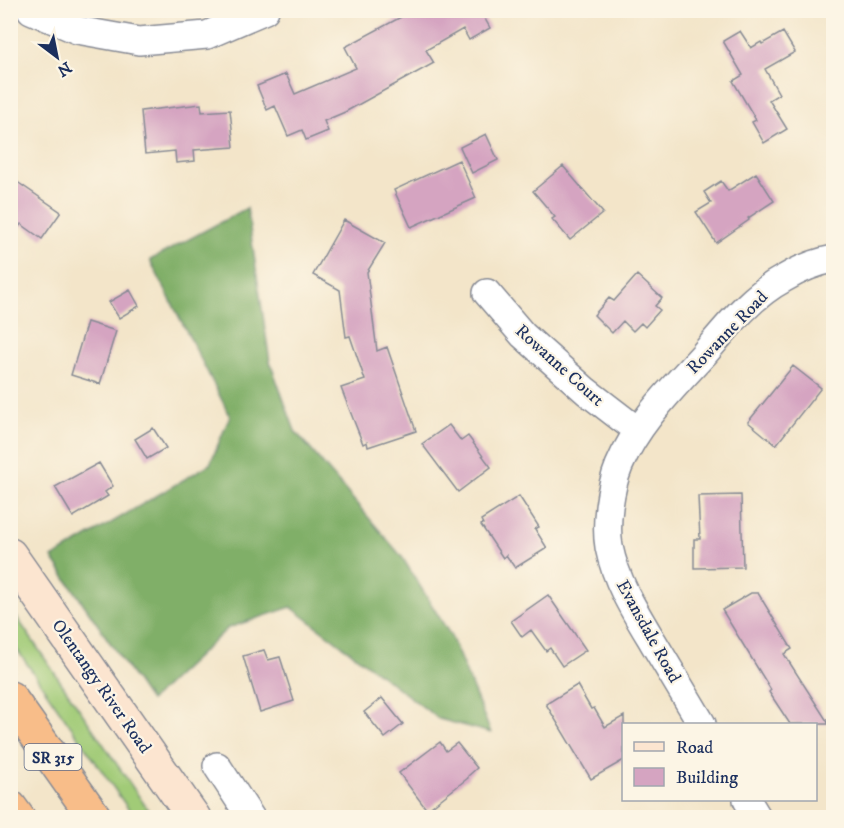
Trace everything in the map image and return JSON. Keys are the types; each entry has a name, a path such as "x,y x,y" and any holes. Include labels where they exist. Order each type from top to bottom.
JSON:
{"highway":[{"name":"SR 315","path":"10,698 95,818"},
{"path":"10,807 18,818"}],"main road":[{"name":"Olentangy River Road","path":"10,555 194,818"}],"street":[{"path":"31,10 77,30 139,41 207,35 265,10"},
{"name":"Rowanne Road","path":"638,431 663,399 752,301 782,279 822,261 834,259"},
{"name":"Rowanne Court","path":"487,293 523,335 586,391 638,431"},
{"name":"Evansdale Road","path":"638,431 619,467 609,508 609,547 627,598 701,723"},
{"path":"217,766 251,818"},
{"path":"748,801 758,818"}],"green space":[{"path":"247,208 270,362 295,431 402,557 451,636 491,733 439,719 291,607 228,628 150,701 52,558 210,464 230,416 150,260"},
{"path":"11,609 153,817 134,817 11,641"}],"building":[{"path":"414,10 495,10 484,17 490,28 469,40 463,29 426,50 434,63 345,112 324,121 328,131 306,140 302,130 288,136 275,106 267,110 257,86 286,74 295,94 356,68 345,47"},
{"path":"740,31 751,48 783,32 795,52 765,69 779,94 769,100 787,129 764,143 752,122 756,120 733,81 743,75 723,41"},
{"path":"201,104 202,112 230,110 234,147 194,150 195,161 176,163 175,151 145,154 141,111"},
{"path":"486,134 498,160 472,173 460,147"},
{"path":"459,160 476,198 411,227 394,190"},
{"path":"563,166 603,213 570,240 552,219 555,217 533,191"},
{"path":"756,173 774,201 716,243 696,212 711,203 704,192 721,181 728,191"},
{"path":"10,177 61,212 42,239 21,224 10,238"},
{"path":"344,220 385,243 367,272 377,351 387,347 416,431 368,447 367,442 363,444 341,388 365,380 350,336 346,337 340,290 313,275"},
{"path":"637,275 662,298 655,306 660,310 645,327 641,323 633,331 623,321 612,333 594,315 609,298 614,301"},
{"path":"130,290 139,306 119,318 109,302"},
{"path":"87,322 116,331 100,384 71,375"},
{"path":"793,366 821,388 776,445 748,422"},
{"path":"449,425 461,441 468,436 491,467 458,492 422,444"},
{"path":"153,428 166,448 147,459 135,439"},
{"path":"99,463 113,486 105,492 108,496 73,517 55,487"},
{"path":"741,495 743,567 694,568 694,539 700,539 698,496"},
{"path":"519,496 539,527 535,529 547,548 515,568 506,555 503,558 481,525 483,524 481,520"},
{"path":"751,593 758,593 792,649 784,654 829,724 789,723 722,610"},
{"path":"548,595 586,650 562,666 550,648 546,651 531,630 522,637 511,621"},
{"path":"264,650 268,660 280,657 294,701 260,712 243,656"},
{"path":"577,685 605,727 624,716 622,761 591,779 546,704"},
{"path":"382,698 403,724 385,738 364,712"},
{"path":"440,742 446,751 457,743 477,768 468,778 427,810 399,773"}]}
